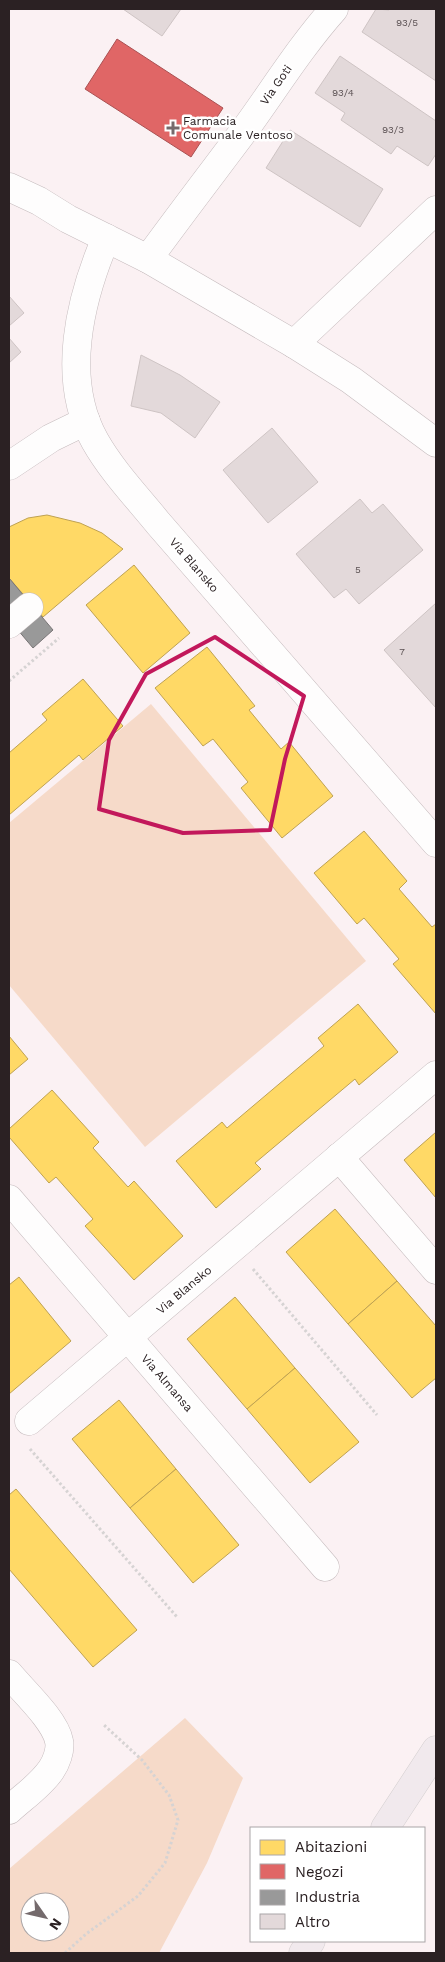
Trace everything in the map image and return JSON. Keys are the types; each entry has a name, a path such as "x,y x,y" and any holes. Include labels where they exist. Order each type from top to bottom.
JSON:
{"main road":[{"path":"386,1827 436,1750"},
{"path":"302,1953 310,1942"}],"street":[{"name":"Via Goti","path":"148,259 187,204 246,128 314,30 334,9"},
{"path":"9,187 148,259 294,344 351,380 436,443"},
{"path":"294,344 436,210"},
{"name":"Via Blansko","path":"106,238 85,296 79,331 78,379 80,399 86,421 95,442 114,469 158,523 436,843"},
{"path":"9,466 51,438 86,421"},
{"name":"Via Blansko","path":"28,1433 128,1337 436,1075"},
{"path":"339,1157 436,1270"},
{"name":"Via Almansa","path":"9,1199 325,1567"},
{"path":"9,1674 56,1730 60,1743 52,1770 9,1810"}],"path":[{"path":"9,681 59,638"},
{"path":"234,1247 377,1416"},
{"path":"28,1433 177,1617"},
{"path":"65,1953 86,1934 138,1896 165,1862 178,1820 169,1794 142,1760 104,1725"}],"highlighted area":[{"path":"215,637 304,696 285,759 270,830 183,833 99,809 109,740 146,674"}],"shaded area":[{"path":"151,704 366,961 145,1147 9,985 9,823"},
{"path":"185,1718 243,1778 207,1863 159,1953 9,1953 9,1869"}],"building: Abitazioni":[{"path":"47,515 80,523 102,533 123,549 43,617 9,578 9,527 28,518"},
{"path":"134,565 190,633 143,673 86,605"},
{"path":"207,647 255,706 249,710 281,749 289,742 333,796 282,838 241,788 248,782 213,739 203,746 155,688"},
{"path":"83,679 123,726 83,760 79,755 9,815 9,753 47,720 42,714"},
{"path":"364,831 407,881 399,889 432,927 436,924 436,1014 393,964 399,959 364,918 357,924 314,873"},
{"path":"358,1004 398,1052 359,1085 355,1079 255,1163 261,1169 216,1208 176,1161 222,1122 227,1128 324,1046 318,1038"},
{"path":"9,1036 28,1059 9,1075"},
{"path":"52,1090 99,1142 93,1148 128,1187 134,1181 183,1236 134,1280 85,1226 93,1219 56,1177 49,1183 9,1137 9,1129"},
{"path":"436,1132 436,1198 404,1160"},
{"path":"335,1209 397,1281 348,1324 286,1252"},
{"path":"19,1277 71,1341 9,1394 9,1285"},
{"path":"397,1281 436,1326 436,1378 412,1398 348,1324"},
{"path":"235,1297 295,1368 247,1409 187,1339"},
{"path":"295,1368 359,1442 310,1483 247,1409"},
{"path":"119,1400 176,1469 130,1508 72,1439"},
{"path":"176,1469 239,1545 193,1583 130,1508"},
{"path":"16,1489 137,1630 93,1667 9,1569 9,1495"}],"building: Negozi":[{"path":"117,39 223,108 191,157 85,89"}],"building: Industria":[{"path":"9,578 24,596 9,609"},
{"path":"37,611 53,630 33,648 17,629"}],"building: Altro":[{"path":"123,9 181,9 162,36"},
{"path":"376,9 436,9 436,81 362,32"},
{"path":"340,56 436,121 436,154 428,166 397,146 391,154 341,120 345,113 315,93"},
{"path":"290,130 383,189 360,227 266,168"},
{"path":"9,296 24,313 9,326"},
{"path":"9,338 21,352 9,363"},
{"path":"141,355 180,375 220,402 195,438 161,413 131,406"},
{"path":"272,428 318,482 268,523 223,470"},
{"path":"360,499 372,513 383,504 423,550 359,604 346,589 334,598 296,554"},
{"path":"436,603 436,708 384,650"}],"place":[{"name":"Farmacia Comunale Ventoso","path":"173,128"}]}
